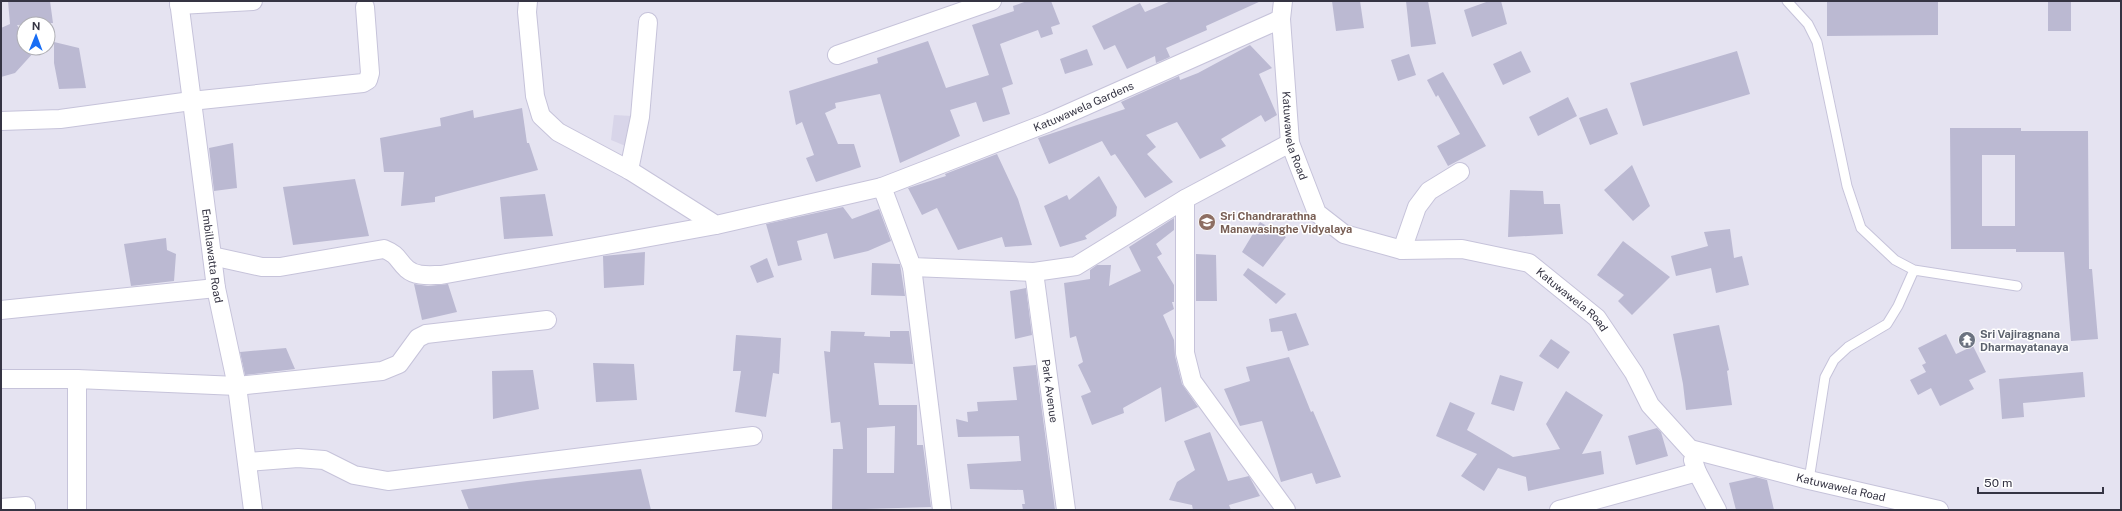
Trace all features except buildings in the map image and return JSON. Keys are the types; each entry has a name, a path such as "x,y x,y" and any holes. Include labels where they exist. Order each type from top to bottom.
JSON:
{"street":[{"path":"179,3 253,1"},
{"path":"528,1 527,12 535,96 541,116 558,132 629,170 716,225"},
{"path":"837,55 992,1"},
{"name":"Katuwawela Road","path":"1283,1 1281,19 1290,143 1317,213 1344,234 1402,250 1462,249 1529,263 1597,318 1634,373 1650,405 1690,449 1809,480 1939,510"},
{"name":"Embillawatta Road","path":"179,3 216,288 237,386 253,510"},
{"path":"1,121 60,119 192,101 363,83 368,80 370,73 365,7"},
{"name":"Katuwawela Gardens","path":"212,256 262,267 280,267 384,249 395,254 408,270 420,275 441,275 716,225 882,187 1047,123 1281,19"},
{"path":"629,170 640,117 648,22"},
{"path":"912,267 1034,272 1076,266 1185,200 1290,143"},
{"path":"1402,250 1417,207 1425,196 1429,191 1460,172"},
{"path":"882,187 912,267 942,510"},
{"path":"1185,200 1184,353 1192,381 1286,510"},
{"name":"Park Avenue","path":"1034,272 1066,510"},
{"path":"1,310 216,288"},
{"path":"1,379 76,379 237,386 382,371 399,364 418,338 426,334 547,320"},
{"path":"76,379 77,510"},
{"path":"247,462 298,458 324,460 354,475 388,481 753,436"},
{"path":"1690,449 1697,472 1717,510"},
{"path":"1559,510 1697,472"},
{"path":"1,508 26,506 26,510"}],"lane":[{"path":"1787,1 1808,24 1817,42 1847,186 1861,228 1895,260 1914,270 2017,286"},
{"path":"1809,480 1825,377 1834,360 1848,347 1887,324 1898,306 1914,270"}],"shaded area":[{"path":"614,115 632,116 628,147 611,140"}],"place":[{"name":"Sri Chandrarathna Manawasinghe Vidyalaya","path":"1207,222"},
{"name":"Sri Vajiragnana Dharmayatanaya","path":"1967,340"}]}
